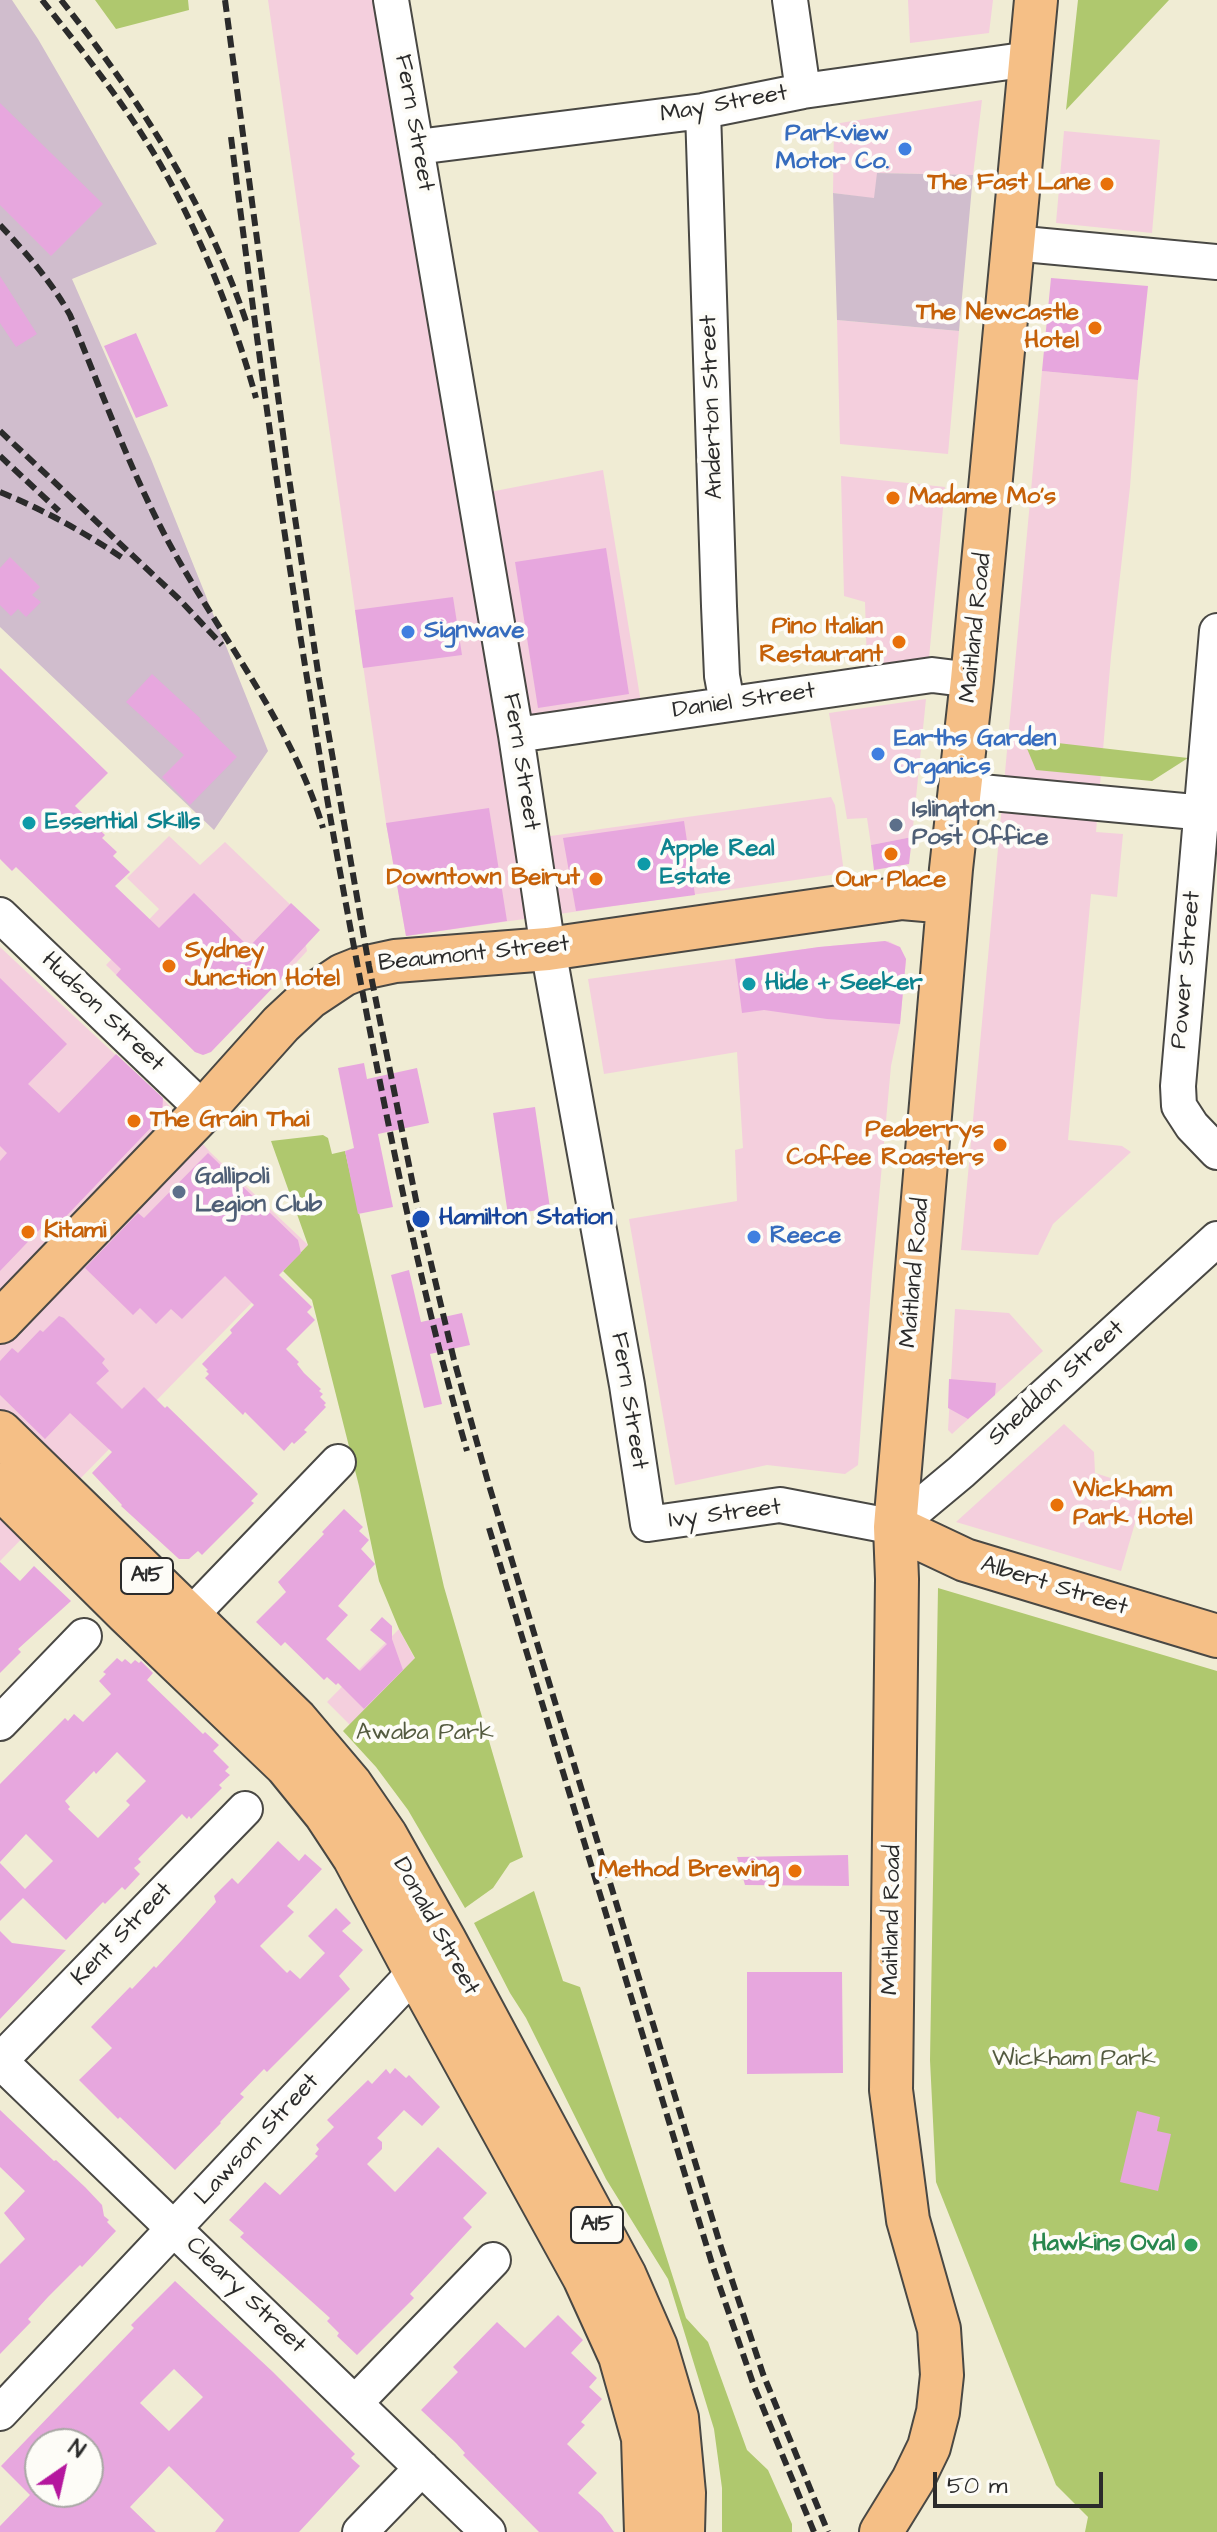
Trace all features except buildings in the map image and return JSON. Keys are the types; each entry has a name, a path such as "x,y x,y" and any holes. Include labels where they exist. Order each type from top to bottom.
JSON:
{"highway":[{"name":"Donald Street","path":"0,1433 295,1720 350,1785 385,1836 430,1956 621,2356 644,2438 647,2532"},
{"name":"Donald Street","path":"0,1486 287,1765 326,1813 355,1857 430,1956 624,2276 655,2347 676,2418 683,2493 682,2532"}],"main road":[{"name":"Maitland Road","path":"882,2531 929,2447 938,2412 942,2375 939,2329 908,2220 891,2090 897,1608 878,1524 972,680 1036,0"},
{"name":"Beaumont Street","path":"0,1322 204,1110 295,1010 343,975 395,961 548,949 902,898 948,902"},
{"name":"Albert Street","path":"878,1524 965,1560 1217,1636"}],"street":[{"name":"Fern Street","path":"391,0 516,735 548,949 627,1385 648,1524"},
{"path":"790,0 803,91"},
{"name":"May Street","path":"417,147 703,111 803,91 1030,59"},
{"name":"Anderton Street","path":"703,111 719,606 722,676 727,703"},
{"path":"1013,243 1217,262"},
{"name":"Power Street","path":"1217,631 1209,814 1178,1086 1179,1106 1192,1126 1217,1152"},
{"name":"Daniel Street","path":"516,735 932,675 972,680"},
{"path":"960,790 1209,814"},
{"name":"Hudson Street","path":"0,915 204,1110"},
{"name":"Sheddon Street","path":"878,1524 961,1472 1217,1239"},
{"path":"189,1617 338,1462"},
{"name":"Ivy Street","path":"648,1524 780,1505 878,1524"},
{"path":"0,1723 84,1636"},
{"name":"Kent Street","path":"0,2061 245,1809"},
{"name":"Lawson Street","path":"0,2413 430,1956"},
{"name":"Cleary Street","path":"0,2061 488,2532"},
{"path":"355,2403 493,2260"},
{"path":"360,2532 422,2468"}],"shaded area":[{"path":"0,0 12,0 38,39 157,244 72,279 151,459 268,751 214,830 0,627"},
{"path":"268,0 379,0 459,498 603,470 642,709 517,725 536,838 831,797 835,805 844,873 406,936 386,823"},
{"path":"908,0 993,0 989,33 910,43"},
{"name":"Parkview Motor Co.","path":"982,100 973,175 878,173 875,199 833,193 834,124"},
{"path":"1064,131 1160,140 1152,233 1056,223"},
{"path":"877,173 973,175 959,331 837,320 833,193 874,198"},
{"path":"837,320 959,331 948,454 840,444"},
{"path":"1042,371 1138,380 1096,832 1123,834 1117,897 1091,894 1068,1140 1122,1146 1131,1152 1053,1224 1038,1255 961,1250"},
{"path":"841,476 945,487 929,658 867,666 865,602 844,596"},
{"path":"926,699 912,837 871,845 867,818 847,819 829,713"},
{"path":"169,836 200,865 225,842 299,913 307,951 206,1054 195,1052 106,965 159,909 127,878"},
{"path":"888,941 900,947 906,959 900,1024 891,1066 858,1465 845,1474 767,1465 675,1485 629,1219 737,1201 735,1150 743,1148 737,1052 604,1074 588,979 819,947"},
{"path":"0,947 166,1102 210,1152 308,1245 0,1561"},
{"path":"955,1309 1009,1313 1043,1351 952,1434 948,1430"},
{"name":"Wickham Park Hotel","path":"1064,1424 1094,1452 1095,1473 1145,1489 1121,1571 956,1522"},
{"path":"399,1629 415,1659 350,1725 327,1702"}],"green space":[{"path":"95,0 188,0 189,10 116,29"},
{"path":"1078,0 1169,0 1066,110"},
{"path":"1023,739 1188,758 1152,781 1036,770"},
{"name":"Awaba Park","path":"323,1135 328,1138 332,1154 345,1151 444,1587 523,1857 510,1863 493,1888 465,1908 408,1810 376,1767 343,1731 415,1658 379,1581 359,1486 312,1300 283,1271 308,1245 271,1141"},
{"name":"Wickham Park","path":"938,1588 1217,1671 1217,2532 1085,2532 1088,2517 1056,2485 936,2182 930,2060"},
{"path":"534,1891 563,1981 580,1987 686,2318 708,2342 747,2450 768,2470 792,2524 792,2532 722,2532 722,2488 714,2429 668,2279 606,2179 526,2018 474,1923"}],"railway":[{"path":"42,0 131,118 177,195 222,295 256,398"},
{"path":"61,0 117,75 168,154 212,237 247,324"},
{"path":"225,0 319,679 369,966 416,1200 454,1360 488,1482 720,2244 763,2374 828,2532"},
{"path":"231,137 286,543 335,846 404,1200 467,1451"},
{"path":"0,225 38,268 70,315 150,506 182,566 279,726 311,793 323,828"},
{"path":"0,431 179,599 222,645"},
{"path":"0,456 59,511"},
{"path":"0,492 64,522 124,559"},
{"path":"489,1528 713,2267 754,2386 814,2532"}],"place":[{"name":"Parkview Motor Co.","path":"905,149"},
{"name":"The Fast Lane","path":"1107,184"},
{"name":"The Newcastle Hotel","path":"1095,328"},
{"name":"Madame Mo’s","path":"893,498"},
{"name":"Signwave","path":"408,632"},
{"name":"Pino Italian Restaurant","path":"899,642"},
{"name":"Earths Garden Organics","path":"878,754"},
{"name":"Essential Skills","path":"29,823"},
{"name":"Islington Post Office","path":"896,825"},
{"name":"Our Place","path":"891,854"},
{"name":"Apple Real Estate","path":"644,864"},
{"name":"Downtown Beirut","path":"596,879"},
{"name":"Sydney Junction Hotel","path":"169,966"},
{"name":"Hide + Seeker","path":"749,984"},
{"name":"The Grain Thai","path":"134,1121"},
{"name":"Peaberrys Coffee Roasters","path":"1000,1145"},
{"name":"Gallipoli Legion Club","path":"179,1192"},
{"name":"Hamilton Station","path":"421,1219"},
{"name":"Kitami","path":"28,1232"},
{"name":"Reece","path":"754,1237"},
{"name":"Wickham Park Hotel","path":"1057,1505"},
{"name":"Method Brewing","path":"795,1871"},
{"name":"Hawkins Oval","path":"1191,2245"}]}
